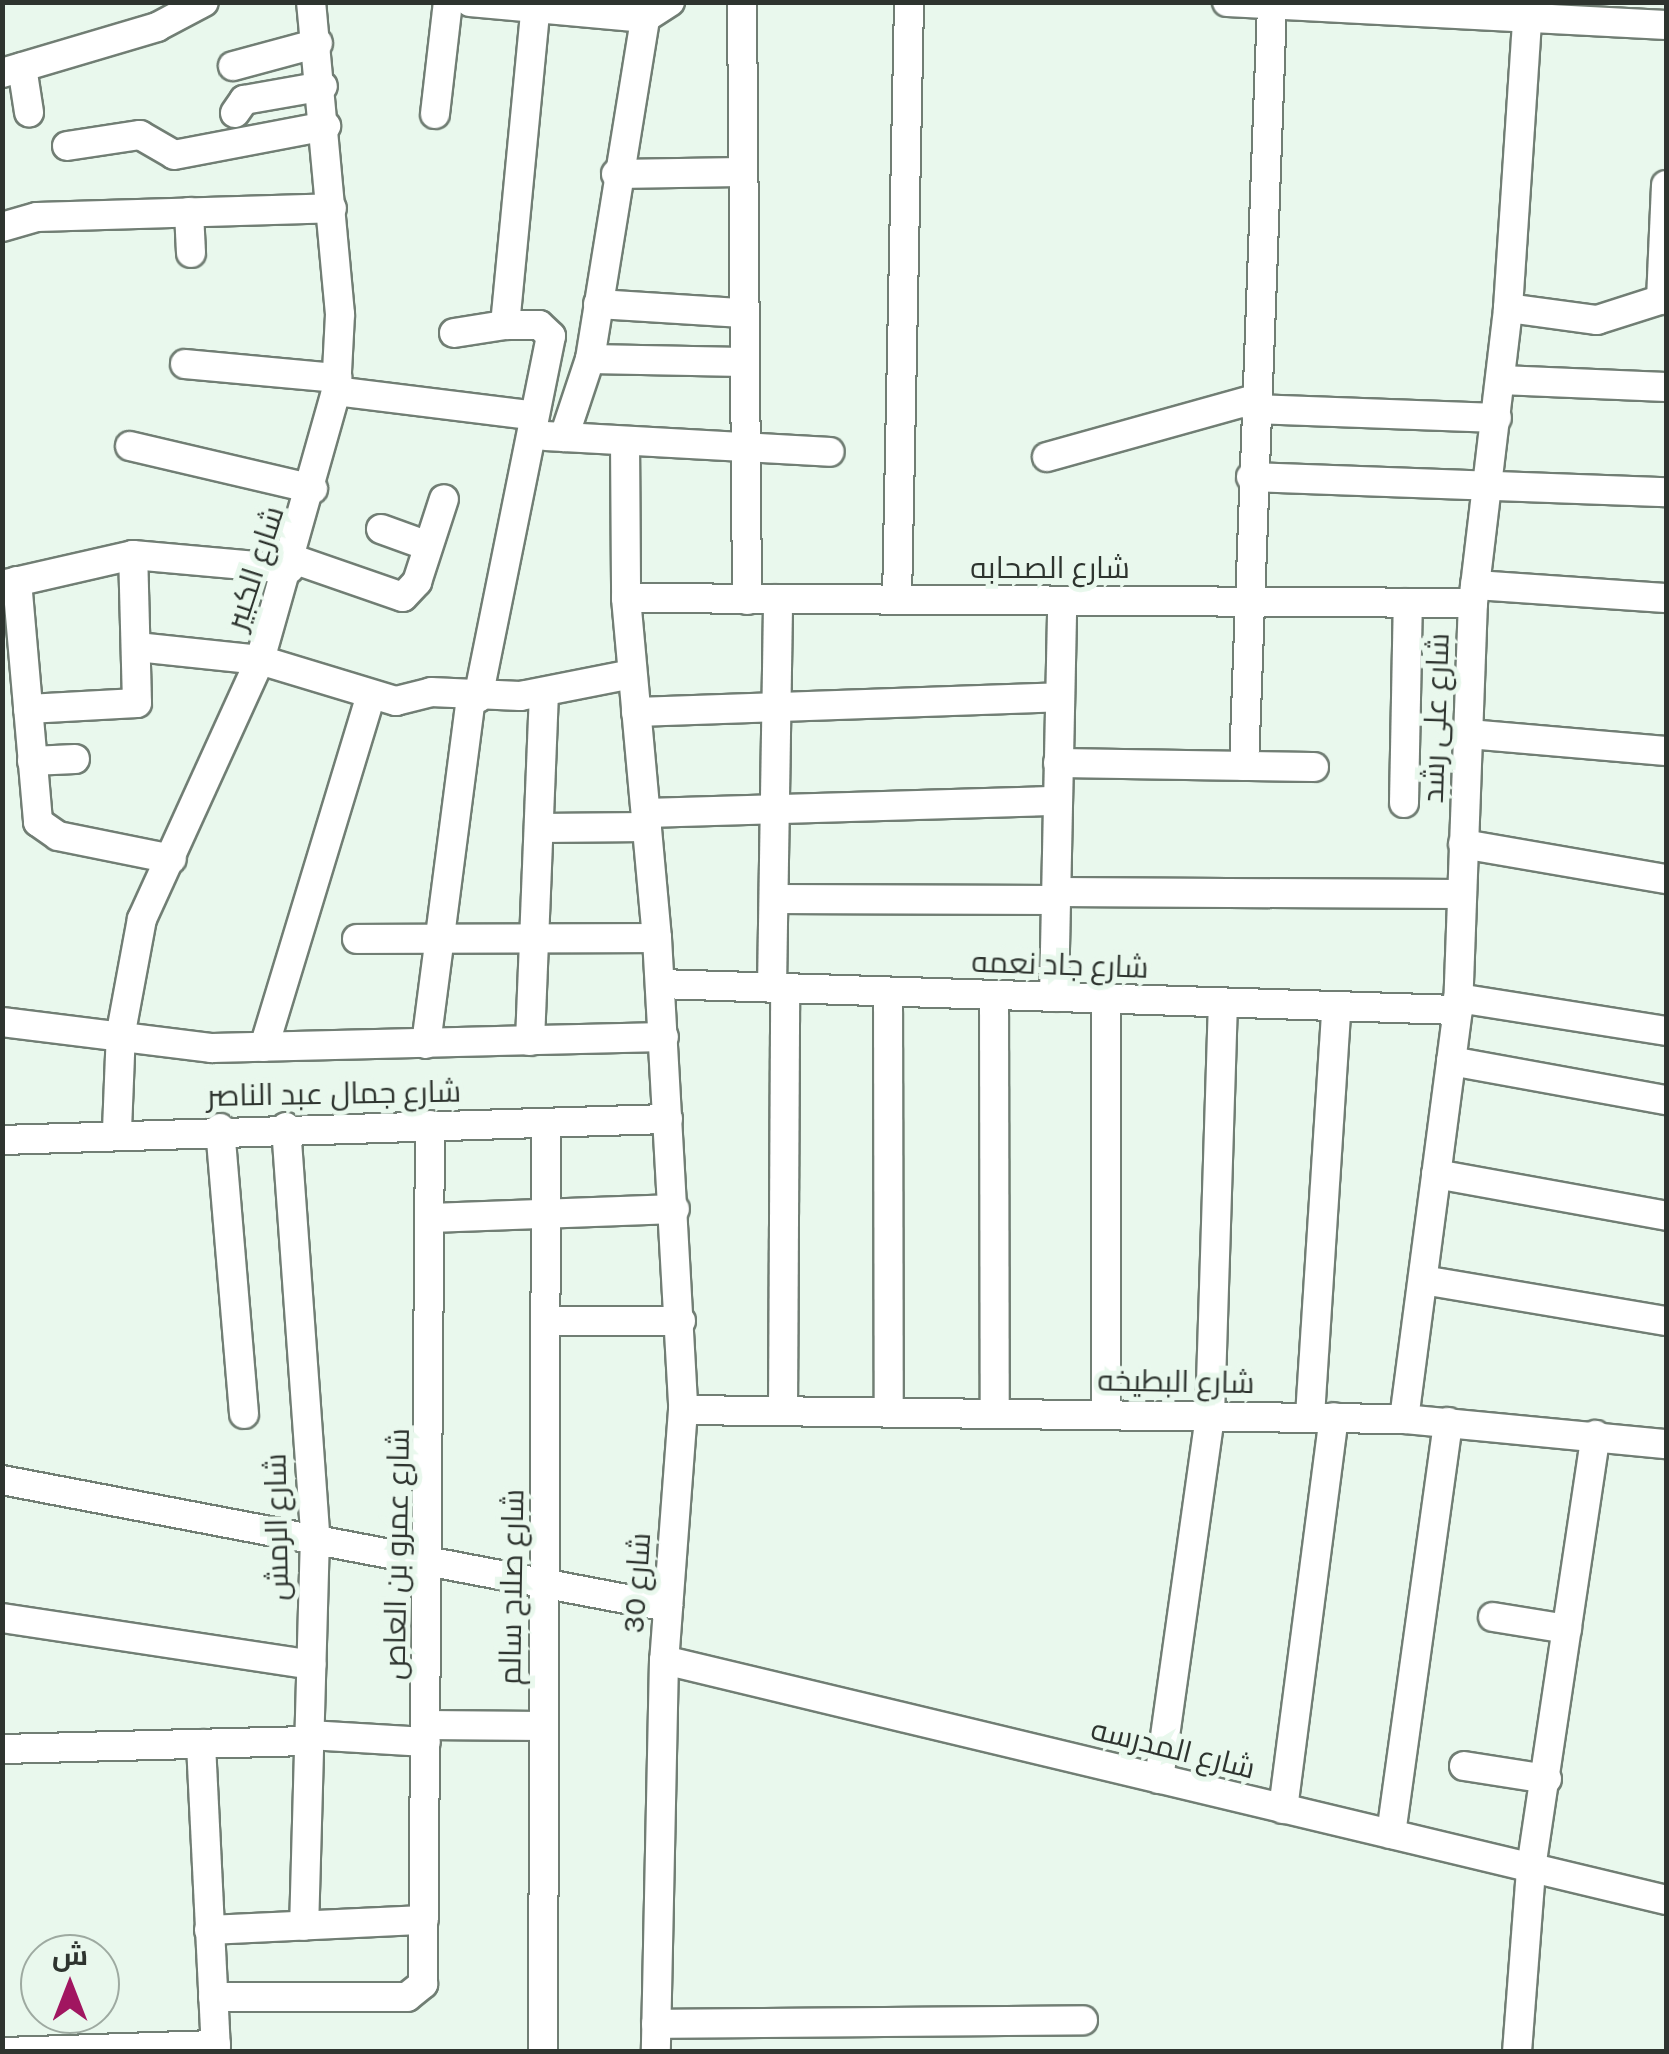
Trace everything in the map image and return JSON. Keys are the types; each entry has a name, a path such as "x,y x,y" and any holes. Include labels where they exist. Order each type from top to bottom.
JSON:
{"street":[{"path":"30,112 12,70 157,27 204,2"},
{"name":"شارع الكبير","path":"117,1130 121,1032 138,933 260,660 313,489 336,385 332,208 323,86 311,2"},
{"path":"436,114 448,2"},
{"path":"470,2 535,12 577,8 646,18 670,2"},
{"path":"742,2 746,600"},
{"path":"897,600 909,2"},
{"path":"1227,2 1652,18"},
{"path":"1244,766 1254,404 1282,4"},
{"path":"505,324 535,12"},
{"name":"شارع على رشد","path":"1404,1419 1458,1004 1474,594 1538,14"},
{"path":"564,437 590,359 616,174 646,18"},
{"path":"233,66 318,42"},
{"path":"236,114 244,100 323,86"},
{"path":"68,146 140,135 174,155 326,126"},
{"path":"616,174 742,172"},
{"path":"1508,308 1597,320 1664,299 1666,185"},
{"path":"2,227 36,217 332,208"},
{"path":"189,212 191,253"},
{"path":"598,304 744,313"},
{"path":"426,1044 475,698 527,425 550,336 539,324 505,324 454,333"},
{"path":"590,359 744,362"},
{"path":"185,364 336,385 527,425 564,437 830,452"},
{"path":"1500,380 1666,387"},
{"path":"1048,456 1254,404 1496,418"},
{"name":"شارع 30","path":"625,440 626,598 664,1037 676,1209 683,1410 664,1660 656,2038"},
{"path":"130,446 313,489"},
{"path":"1251,476 1666,492"},
{"path":"172,859 44,832 36,810 28,709 10,583 133,555 291,564 392,598 412,591 444,499"},
{"path":"381,529 428,546"},
{"path":"28,709 132,707 136,647 133,555"},
{"name":"شارع الصحابه","path":"626,598 1246,602 1408,602 1474,594 1666,598"},
{"path":"778,599 774,899 784,1411"},
{"path":"1054,997 1062,601"},
{"path":"1404,803 1408,602"},
{"path":"136,647 260,660 371,695 475,698 544,692 632,674"},
{"path":"530,1041 544,692"},
{"path":"264,1047 371,695"},
{"path":"636,712 1060,697"},
{"path":"1468,734 1666,751"},
{"path":"32,761 75,760"},
{"path":"1058,763 1314,767"},
{"path":"539,828 775,810 1058,801"},
{"path":"1463,844 1666,879"},
{"path":"774,899 1460,894"},
{"path":"357,939 657,938"},
{"name":"شارع جاد نعمه","path":"660,984 1336,1010 1458,1004 1666,1031"},
{"path":"888,992 889,1412"},
{"path":"994,995 995,1413"},
{"path":"1106,1000 1106,1414"},
{"path":"1159,1778 1210,1415 1224,1003"},
{"path":"1284,1808 1322,1417 1336,1010"},
{"path":"2,1022 121,1032 179,1046 664,1037"},
{"path":"1451,1061 1666,1100"},
{"name":"شارع جمال عبد الناصر","path":"2,1140 117,1130 668,1119"},
{"name":"شارع صلاح سالم","path":"543,2052 546,1124"},
{"name":"شارع عمرو بن العاص","path":"213,1997 407,1997 423,1984 431,1559 430,1125"},
{"name":"شارع الرمش","path":"286,1127 314,1536 304,1926"},
{"path":"220,1128 244,1414"},
{"path":"1436,1174 1666,1216"},
{"path":"431,1218 676,1209"},
{"path":"1423,1280 1666,1321"},
{"path":"548,1321 680,1321"},
{"name":"شارع البطيخه","path":"683,1410 1404,1419 1596,1434 1666,1444"},
{"path":"1391,1834 1448,1422"},
{"path":"1518,2052 1531,1868 1596,1434"},
{"path":"2,1480 668,1606"},
{"path":"1492,1617 1567,1629"},
{"path":"2,1618 310,1665"},
{"name":"شارع المدرسه","path":"664,1660 1666,1900"},
{"path":"2,1749 201,1744 543,1726"},
{"path":"4,2052 216,2048 201,1744"},
{"path":"1464,1766 1547,1779"},
{"path":"208,1930 424,1920"},
{"path":"656,2038 796,2023 1083,2020"},
{"path":"796,2023 797,2052"}]}
